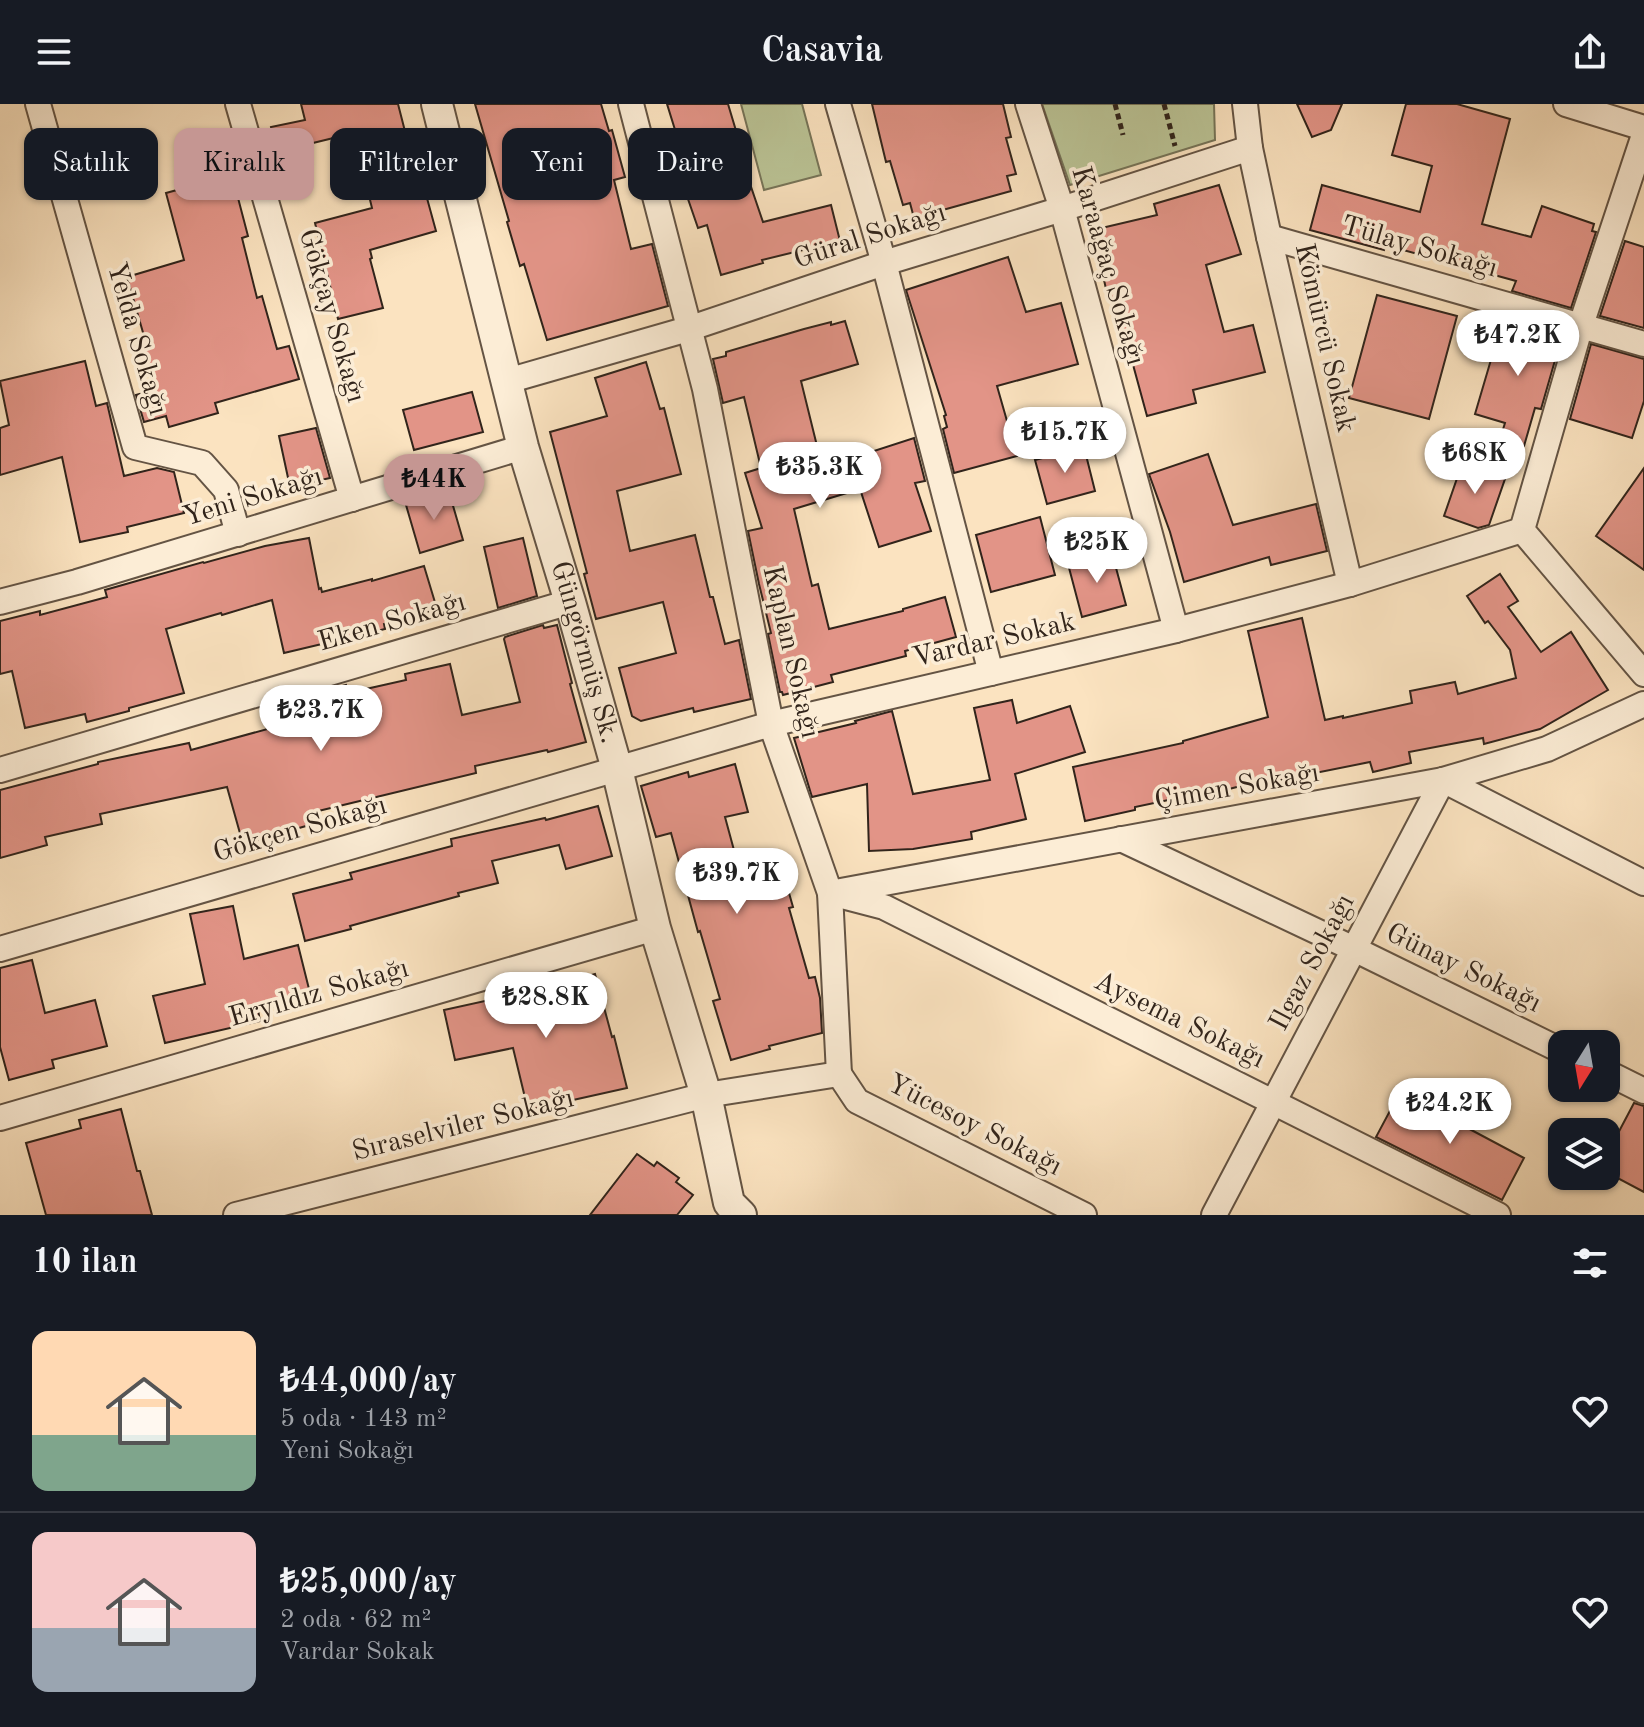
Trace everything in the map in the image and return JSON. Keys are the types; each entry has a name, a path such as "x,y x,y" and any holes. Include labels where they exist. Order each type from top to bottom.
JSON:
{"street":[{"name":"Yelda Sokağı","path":"38,104 135,447 202,463 226,490 238,534"},
{"name":"Gökçay Sokağı","path":"238,104 352,499"},
{"name":"Güngörmüş Sk.","path":"437,104 523,447 617,769 655,928 706,1095 731,1211"},
{"name":"Kaplan Sokağı","path":"631,104 705,389 771,724 830,893 839,1074"},
{"path":"838,104 884,263 991,673"},
{"name":"Karaağaç Sokağı","path":"1028,104 1062,209 1176,630"},
{"name":"Kömürcü Sokak","path":"1245,104 1250,148 1269,237 1350,584"},
{"path":"1566,104 1644,128"},
{"path":"1644,135 1581,325 1522,530 1644,674"},
{"name":"Güral Sokağı","path":"507,381 688,329 884,263 1250,148"},
{"name":"Tülay Sokağı","path":"1269,237 1644,344"},
{"name":"Yeni Sokağı","path":"0,602 77,582 523,447"},
{"name":"Vardar Sokak","path":"617,769 771,724 1176,630 1350,584 1522,530"},
{"name":"Eken Sokağı","path":"0,770 570,602"},
{"name":"Çimen Sokağı","path":"830,893 1443,780 1547,749 1644,704"},
{"name":"Gökçen Sokağı","path":"0,949 617,769"},
{"path":"1443,780 1644,883"},
{"name":"Ilgaz Sokağı","path":"1214,1215 1443,780"},
{"name":"Günay Sokağı","path":"1121,839 1548,1044"},
{"name":"Aysema Sokağı","path":"830,893 884,907 1498,1215"},
{"name":"Eryıldız Sokağı","path":"0,1118 655,928"},
{"path":"706,1095 839,1074"},
{"name":"Yücesoy Sokağı","path":"839,1074 857,1101 1084,1215"},
{"path":"1620,1079 1644,1091"},
{"name":"Sıraselviler Sokağı","path":"236,1215 289,1209 706,1095"}],"path":[{"path":"1115,104 1123,135"},
{"path":"1164,104 1181,171"}],"green space":[{"path":"741,104 802,104 821,175 764,190 752,145 752,128 747,128"},
{"path":"1042,104 1214,104 1215,140 1070,185"}],"building":[{"path":"301,104 398,104 404,128 330,128 330,139 314,143 314,128 271,128 305,120"},
{"path":"475,104 601,104 608,128 502,128 502,197 486,142 486,128 482,128"},
{"path":"667,104 728,104 735,128 674,128"},
{"path":"872,104 1003,104 1011,137 1006,138 1016,174 1007,176 1011,191 914,218 910,203 903,205 890,161 886,162"},
{"path":"1297,104 1342,104 1331,130 1312,137"},
{"path":"1406,104 1457,104 1510,119 1482,224 1531,237 1542,206 1594,224 1592,231 1596,232 1571,308 1512,291 1516,281 1385,245 1384,250 1310,230 1322,185 1420,212 1432,166 1392,155"},
{"path":"612,130 625,177 614,180 631,249 652,244 668,306 547,340 524,264 520,266 503,200 612,200"},
{"path":"1219,185 1241,254 1206,265 1224,332 1253,325 1265,372 1193,390 1196,403 1147,416 1126,339 1122,340 1109,288 1106,289 1093,230 1157,215 1154,204"},
{"path":"752,190 763,222 831,205 840,241 762,260 763,263 721,275 707,225 698,228 688,200 752,200"},
{"path":"174,191 174,200 239,200 248,236 242,238 257,298 262,296 277,349 289,346 299,379 215,403 218,413 169,427 166,416 144,422 136,395 147,392 145,386 153,383 141,336 144,336 127,277 184,260 166,193"},
{"path":"370,200 427,200 436,231 370,250 383,308 338,319 315,223 372,208"},
{"path":"1625,241 1644,247 1644,328 1600,316"},
{"path":"1008,257 1026,312 1061,303 1078,364 997,386 1017,456 954,473 943,429 947,427 946,415 906,290"},
{"path":"1377,295 1457,316 1429,419 1349,398"},
{"path":"1503,319 1562,336 1541,409 1535,408 1524,446 1500,439 1505,423 1475,414"},
{"path":"845,321 858,364 801,381 818,450 829,447 834,464 914,438 925,481 915,483 931,531 879,547 860,489 794,509 812,586 818,584 829,629 945,597 956,637 905,651 906,656 831,675 833,682 783,695 748,531 762,528 745,473 761,468 744,397 723,403 713,359 726,356 726,352 804,329"},
{"path":"1591,344 1644,359 1644,401 1632,438 1570,419"},
{"path":"85,361 96,406 107,403 124,476 157,468 174,472 184,513 127,527 128,532 80,542 62,457 0,475 0,428 9,425 0,381"},
{"path":"646,362 660,409 664,408 681,474 617,491 630,551 695,535 725,644 739,640 751,699 694,712 693,708 641,721 632,716 619,668 676,653 663,602 596,619 550,432 607,416 595,378"},
{"path":"472,392 483,432 414,450 403,410"},
{"path":"316,428 330,478 290,487 279,436"},
{"path":"1084,447 1095,491 1047,504 1035,460"},
{"path":"1208,454 1233,525 1316,504 1327,551 1271,565 1269,557 1184,582 1149,474"},
{"path":"1463,461 1506,476 1489,525 1478,528 1444,516"},
{"path":"1644,468 1644,570 1596,536"},
{"path":"449,492 463,540 420,553 406,505"},
{"path":"1040,517 1055,575 991,592 976,535"},
{"path":"309,538 322,592 424,566 437,609 384,624 385,629 284,653 272,600 221,613 166,629 184,693 87,722 85,714 25,728 12,671 0,674 0,621 40,611 40,615 107,597 105,590 265,546"},
{"path":"523,538 537,596 498,608 484,547"},
{"path":"1112,553 1126,605 1082,617 1068,564"},
{"path":"1500,574 1518,601 1508,607 1541,652 1571,632 1608,690 1540,729 1484,744 1483,738 1409,752 1411,763 1373,772 1370,762 1265,783 1264,780 1198,797 1197,794 1135,807 1135,810 1085,821 1073,767 1183,743 1268,717 1248,631 1302,618 1325,720 1412,703 1410,691 1455,682 1458,694 1516,678 1510,650 1488,621 1485,623 1467,596"},
{"path":"543,625 544,628 557,625 586,742 475,766 476,773 310,813 313,824 243,844 227,787 100,814 102,824 45,837 47,845 0,858 0,790 98,762 189,743 191,750 311,717 305,696 346,685 348,693 406,680 405,674 450,664 462,715 520,702 504,639"},
{"path":"1012,700 1017,723 1070,706 1085,752 1015,774 1026,819 971,832 972,839 913,849 869,851 867,784 812,797 794,738 892,711 913,794 990,780 974,708"},
{"path":"735,764 748,812 725,817 741,876 781,865 793,907 789,908 809,978 815,977 822,1033 769,1046 770,1049 731,1060 713,1001 720,999 671,833 656,837 641,786 688,772 689,777"},
{"path":"598,806 612,856 566,869 559,845 492,861 498,883 305,941 293,894 352,879 350,873 452,846 451,839"},
{"path":"233,906 244,959 298,945 311,997 258,1010 260,1021 165,1043 153,996 205,984 190,914"},
{"path":"32,960 45,1013 95,1000 107,1046 52,1060 54,1068 9,1080 0,1047 0,968"},
{"path":"595,974 627,1088 528,1110 513,1048 455,1060 444,1010"},
{"path":"1400,1092 1524,1158 1502,1200 1376,1137"},
{"path":"1634,1103 1644,1106 1644,1192 1620,1179 1620,1130"},
{"path":"121,1109 152,1215 46,1215 26,1143 81,1128 79,1120"},
{"path":"637,1154 654,1166 657,1162 679,1178 676,1182 693,1195 677,1215 590,1215"}]}
